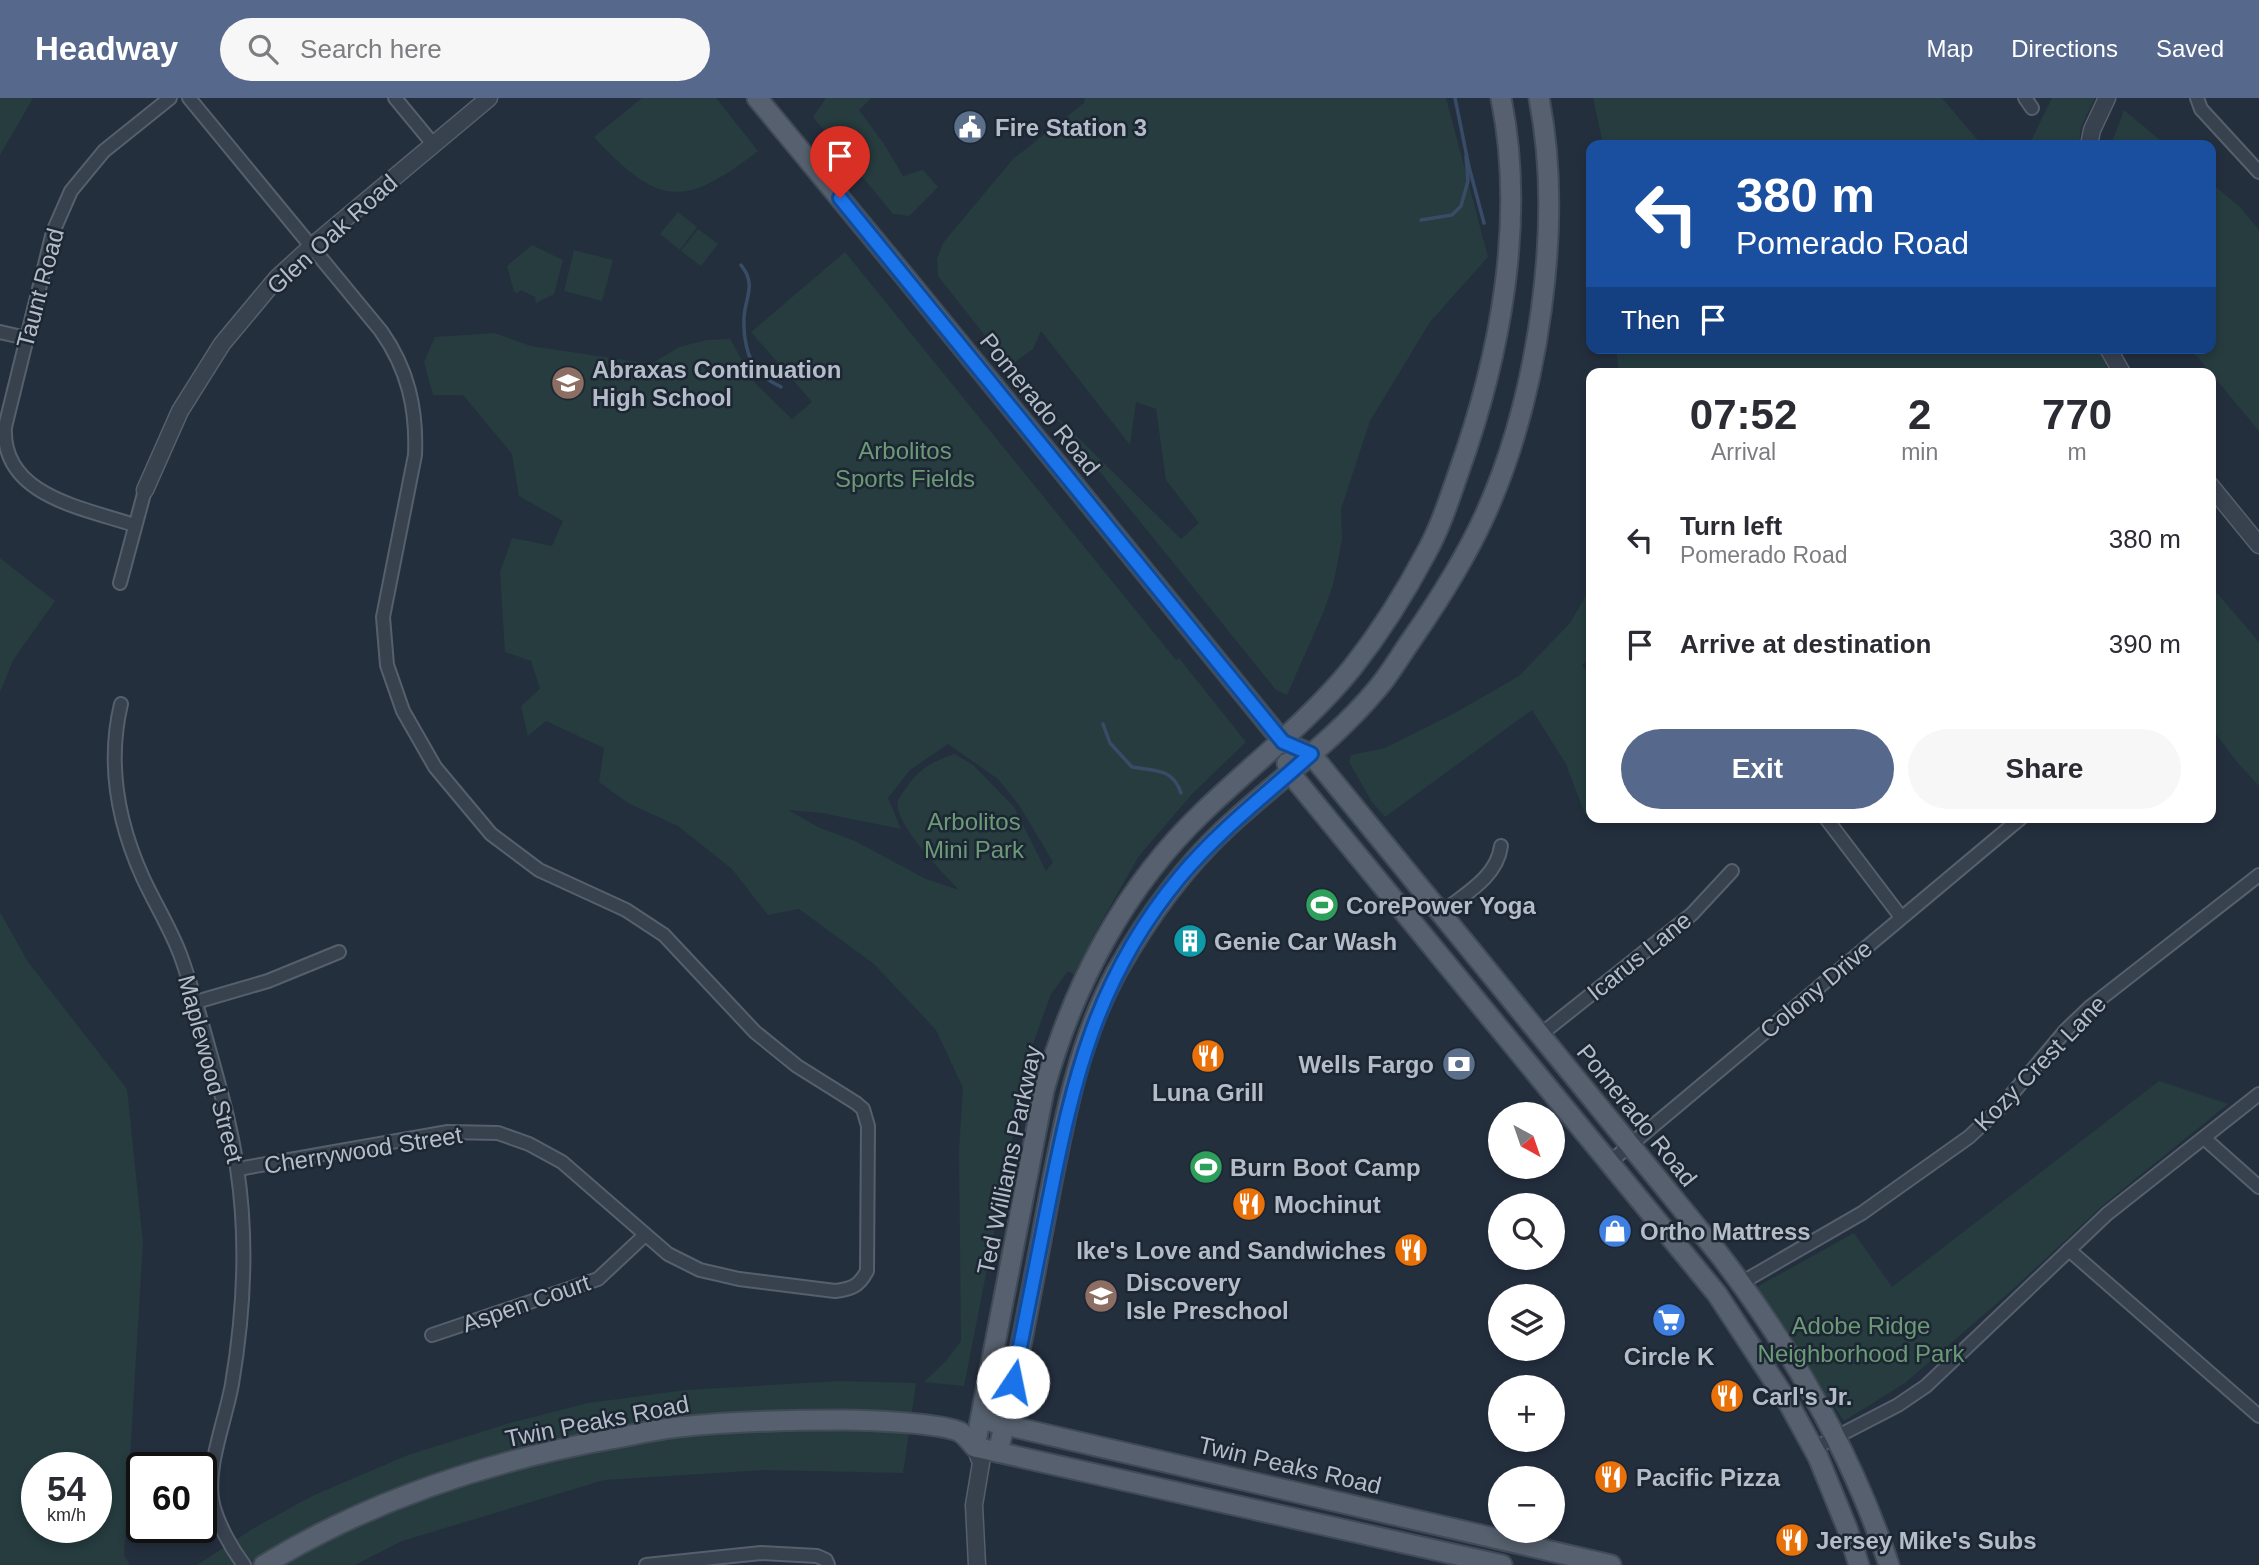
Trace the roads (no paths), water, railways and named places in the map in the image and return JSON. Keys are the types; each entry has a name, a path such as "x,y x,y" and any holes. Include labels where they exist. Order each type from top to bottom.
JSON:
{"main road":[{"name":"Pomerado Road","path":"757,98 1283,742 1290,774 1717,1294 1789,1404 1813,1449 1847,1528 1859,1565"},
{"name":"Ted Williams Parkway","path":"978,1455 982,1419 1044,1090 1059,1042 1081,987 1118,916 1147,876 1204,811 1283,742 1352,667 1427,553 1445,511 1475,428 1496,343 1508,261 1510,170 1501,98"},
{"name":"Ted Williams Parkway","path":"998,1452 1068,1108 1080,1061 1098,1012 1137,937 1181,876 1226,828 1290,774 1378,688 1447,588 1485,515 1513,438 1536,347 1546,260 1548,185 1539,98"},
{"name":"Pomerado Road","path":"1283,742 1311,754 1741,1283 1797,1365 1822,1408 1871,1512 1889,1565"},
{"name":"Twin Peaks Road","path":"982,1419 1611,1565"},
{"path":"978,1455 960,1432 982,1419"},
{"name":"Twin Peaks Road","path":"264,1565 292,1548 379,1507 452,1478 548,1450 678,1427 804,1420 863,1420 933,1426 960,1432"},
{"name":"Twin Peaks Road","path":"978,1455 998,1452 1502,1565"},
{"path":"1292,1518 1311,1516 1345,1520 1460,1546 1468,1542 1471,1532"}],"street":[{"name":"Taunt Road","path":"134,525 42,493 28,484 10,461 4,443 5,427 53,232 71,191 104,152 170,98"},
{"path":"189,98 311,247"},
{"path":"395,98 433,144"},
{"name":"Glen Oak Road","path":"120,583 145,490 180,411 222,344 277,278 489,98"},
{"path":"2090,140 2107,98"},
{"path":"2197,98 2201,109 2259,172"},
{"name":"Cherrywood Street","path":"238,1169 448,1132 498,1133 529,1144 562,1162 668,1254 700,1270 739,1279 835,1290 849,1289 860,1283 867,1271 868,1126 863,1109 797,1066 755,1032 664,935 626,910 538,870 491,834 435,767 403,711 387,665 383,617 415,455 416,429 410,387 400,360 385,337 311,247"},
{"path":"0,332 26,338"},
{"path":"2216,492 2259,545"},
{"name":"Maplewood Street","path":"121,704 113,751 125,833 180,954 196,1002 238,1169 244,1260 240,1329 232,1386 212,1475 213,1503 236,1554 244,1565"},
{"path":"1830,823 1901,917"},
{"name":"Colony Drive","path":"1610,1162 2015,823"},
{"path":"1440,914 1492,872 1500,859 1501,846"},
{"name":"Icarus Lane","path":"1540,1035 1692,915 1732,871"},
{"name":"Kozy Crest Lane","path":"1741,1283 1861,1213 1969,1137 2001,1107 2066,1030 2090,1007 2259,875"},
{"path":"196,1002 268,981 339,952"},
{"path":"1813,1449 1898,1405 1927,1386 2107,1214 2259,1094"},
{"path":"2204,1138 2259,1187"},
{"name":"Aspen Court","path":"432,1335 598,1279 645,1235"},
{"path":"2069,1250 2259,1416"},
{"path":"977,1565 974,1505 978,1455"},
{"path":"646,1565 761,1553 817,1556 827,1562"}],"waterway":[{"path":"1455,98 1484,223"},
{"path":"1421,220 1452,215 1461,206 1468,181 1466,156"},
{"path":"741,265 749,285 744,325 748,354 760,374 781,387"},
{"path":"1103,724 1110,743 1132,767 1156,770 1168,775 1178,785 1181,793"}],"place":[{"name":"Fire Station 3","path":"970,127"},
{"name":"Abraxas Continuation High School","path":"568,383"},
{"name":"CorePower Yoga","path":"1322,905"},
{"name":"Genie Car Wash","path":"1190,941"},
{"name":"Luna Grill","path":"1208,1056"},
{"name":"Wells Fargo","path":"1459,1064"},
{"name":"Burn Boot Camp","path":"1206,1167"},
{"name":"Mochinut","path":"1249,1204"},
{"name":"Ortho Mattress","path":"1615,1231"},
{"name":"Ike's Love and Sandwiches","path":"1411,1250"},
{"name":"Discovery Isle Preschool","path":"1101,1296"},
{"name":"Circle K","path":"1669,1320"},
{"name":"Carl's Jr.","path":"1727,1396"},
{"name":"Pacific Pizza","path":"1611,1477"},
{"name":"Jersey Mike's Subs","path":"1792,1540"}],"park label":[{"name":"Arbolitos Sports Fields","path":"905,464"},
{"name":"Arbolitos Mini Park","path":"974,835"},
{"name":"Adobe Ridge Neighborhood Park","path":"1861,1339"}]}
